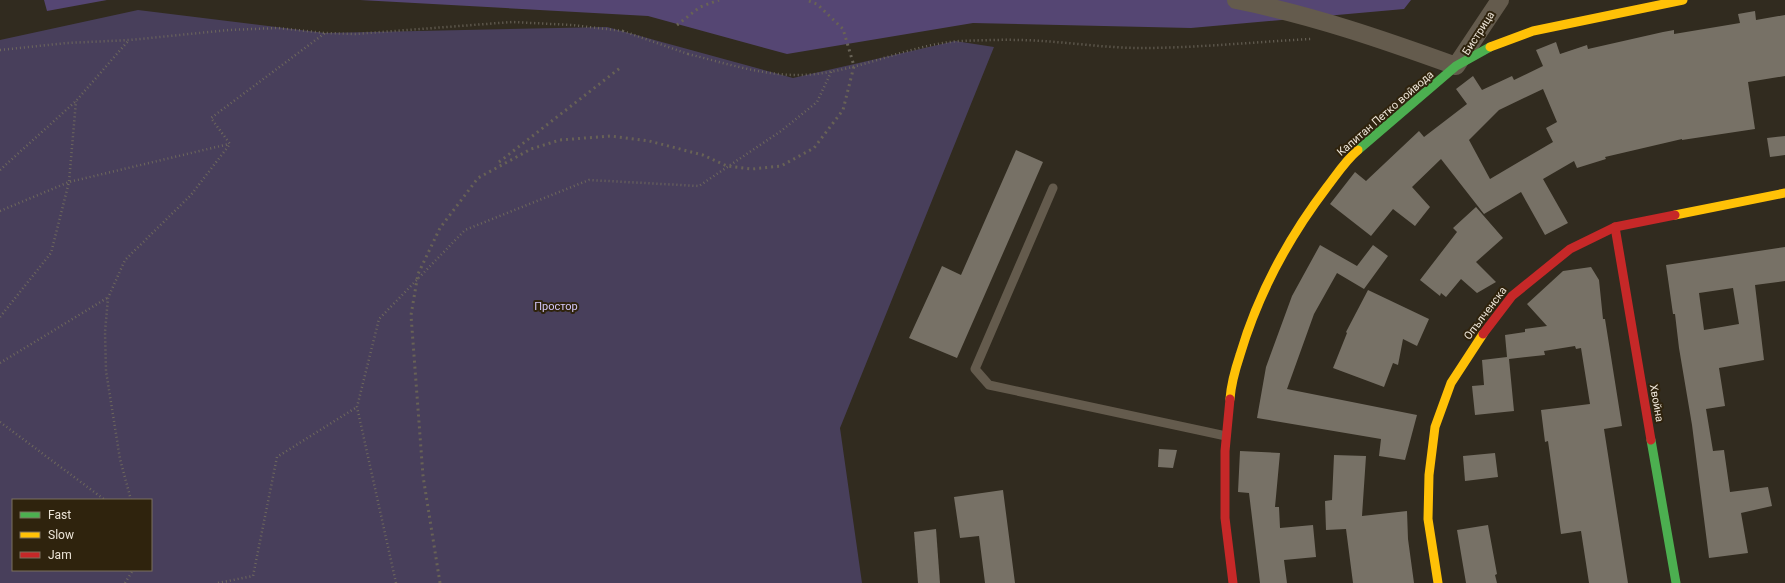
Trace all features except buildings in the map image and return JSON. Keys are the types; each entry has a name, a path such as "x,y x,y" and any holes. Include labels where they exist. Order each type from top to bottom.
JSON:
{"street":[{"path":"1236,0 1271,7 1373,36 1456,66"},
{"name":"Бистрица","path":"1456,66 1500,0"},
{"name":"Капитан Петко войвода","path":"1233,583 1225,518 1226,436 1231,385 1247,330 1281,256 1315,203 1350,157 1456,66 1494,44 1533,31 1683,0"},
{"name":"Опълченска","path":"1438,583 1428,519 1429,475 1435,427 1451,383 1479,340 1512,296 1570,249 1615,226 1785,193"},
{"name":"Хвойна","path":"1615,226 1676,583"}],"lane":[{"path":"1053,188 975,369 989,385 1226,436"}],"path":[{"path":"0,50 66,43 130,40 229,30 278,28 325,34 355,34 512,22 572,25 623,31 688,54 749,69 780,74 803,75 869,64 911,51 958,42 1012,40 1139,48 1317,39"},
{"path":"230,144 211,118 325,34"},
{"path":"0,170 76,101 130,40"},
{"path":"396,583 356,407 379,320 465,230 589,180 699,186 780,131 816,102 832,70"},
{"path":"0,317 51,253 69,182 76,101"},
{"path":"0,211 69,182 230,144"},
{"path":"131,499 120,459 106,371 105,332 108,298 125,260 191,195 230,144"},
{"path":"0,363 108,298"},
{"path":"218,583 253,576 277,457 356,407"},
{"path":"0,422 104,499"},
{"path":"125,583 132,571"}],"green space":[{"name":"Простор","path":"138,10 325,33 607,27 793,78 955,41 994,47 840,428 862,583 0,583 0,40"}],"shaded area":[{"path":"44,0 107,0 47,11"},
{"path":"360,0 1411,0 1404,9 1191,28 973,23 787,54 648,16"}],"railway":[{"path":"677,25 700,7 719,0"},
{"path":"440,583 423,476 411,315 418,274 440,228 478,178 531,149 560,140 611,136 649,141 703,155 727,166 752,169 781,166 814,148 843,110 854,66 843,29 817,4 806,0"},
{"path":"499,162 620,68"}],"traffic: fast":[{"path":"1358,150 1456,66 1490,47"},
{"path":"1651,440 1676,583"}],"traffic: slow":[{"path":"1490,47 1533,31 1683,0"},
{"path":"1230,399 1235,372 1247,332 1265,288 1288,246 1313,206 1342,167 1358,150"},
{"path":"1675,215 1785,193"},
{"path":"1438,583 1428,519 1429,475 1435,427 1451,383 1483,334"}],"traffic: jam":[{"path":"1483,334 1512,296 1570,249 1615,227 1675,215"},
{"path":"1615,227 1651,440"},
{"path":"1230,399 1225,451 1225,518 1233,583"}]}
